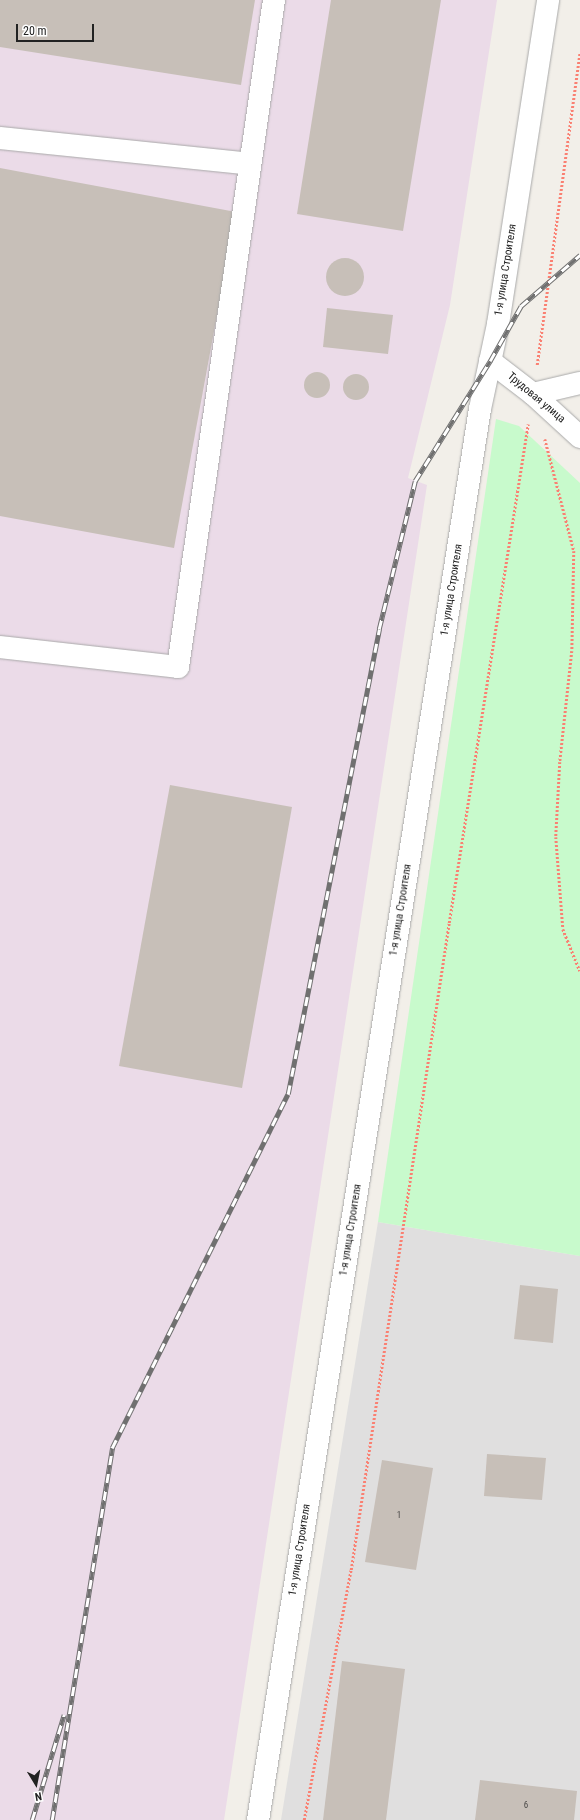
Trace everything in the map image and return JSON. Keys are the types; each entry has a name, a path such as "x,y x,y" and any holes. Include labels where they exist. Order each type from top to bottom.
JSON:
{"street":[{"path":"0,647 178,667 274,0"},
{"name":"1-я улица Строителя","path":"258,1820 479,416 490,361 548,0"},
{"path":"0,138 250,164"},
{"name":"Трудовая улица","path":"490,361 576,428"},
{"path":"533,394 580,383"}],"path":[{"path":"304,1820 351,1570 448,923 533,394 580,53"},
{"path":"543,431 574,551 572,651 560,762 556,837 563,929 580,971"}],"shaded area":[{"path":"0,0 497,0 450,305 408,478 427,485 224,1820 0,1820"},
{"path":"378,1222 580,1256 580,1820 281,1820"}],"green space":[{"path":"496,419 519,426 580,483 580,1256 378,1222"}],"building":[{"path":"0,0 255,0 241,85 0,47"},
{"path":"331,0 441,0 403,231 297,214"},
{"path":"0,168 236,212 174,548 0,516"},
{"path":"345,258 355,261 361,267 364,277 361,287 355,293 345,296 335,293 329,287 326,277 329,267 335,261"},
{"path":"327,308 393,315 388,354 323,347"},
{"path":"317,372 326,376 330,385 326,394 317,398 308,394 304,385 308,376"},
{"path":"356,374 365,378 369,387 365,396 356,400 347,396 343,387 347,378"},
{"path":"170,785 292,807 242,1088 119,1066"},
{"path":"520,1285 558,1289 553,1343 514,1339"},
{"path":"487,1454 546,1458 542,1500 484,1496"},
{"path":"382,1460 433,1468 416,1570 365,1562"},
{"path":"342,1661 405,1669 386,1820 323,1820"},
{"path":"480,1780 577,1791 574,1820 475,1820"}],"railway":[{"path":"52,1820 112,1448 288,1094 379,629 415,481 490,361 521,306 580,255"},
{"path":"32,1820 64,1715"}]}
